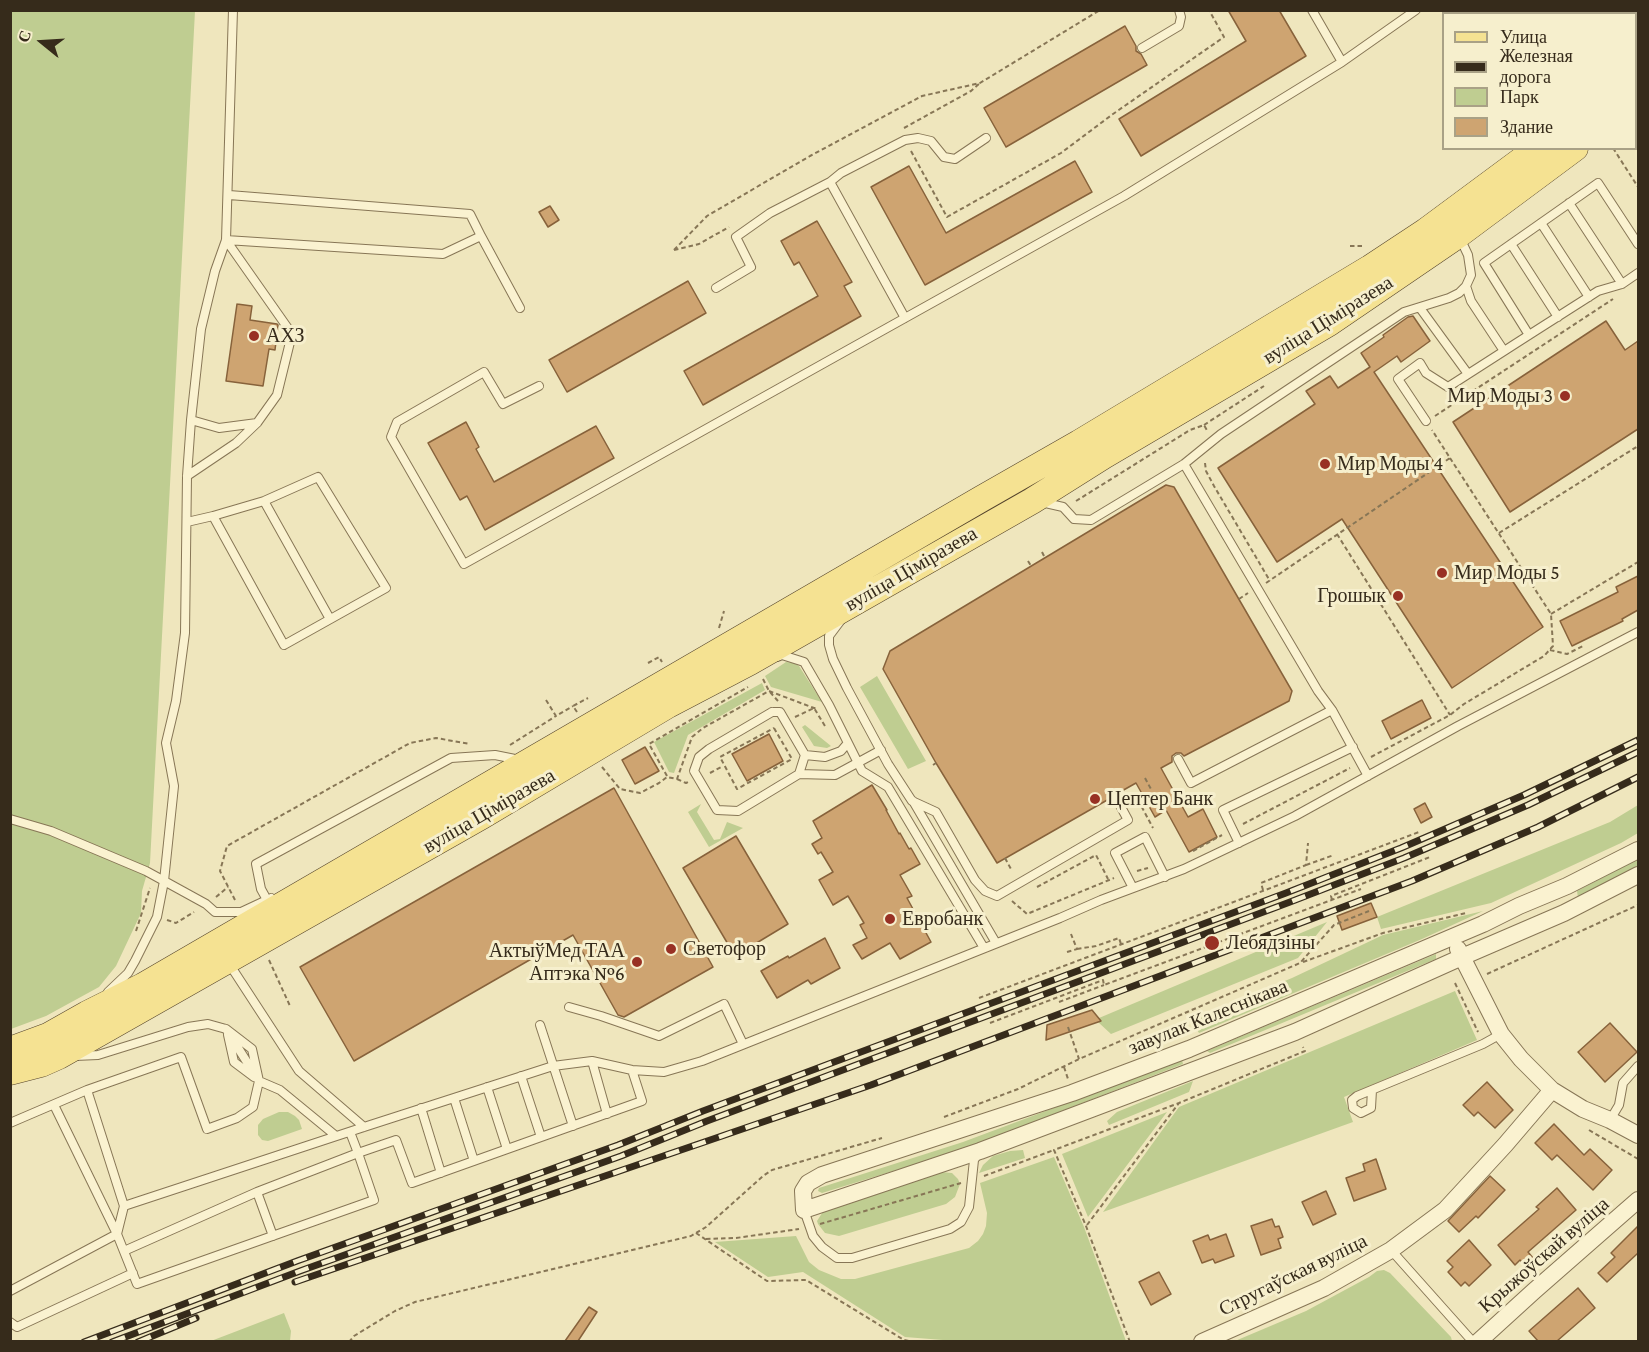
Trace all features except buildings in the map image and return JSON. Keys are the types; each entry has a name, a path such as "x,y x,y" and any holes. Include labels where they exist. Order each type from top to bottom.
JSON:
{"main road":[{"name":"вуліца Ціміразева","path":"215,955 274,913 321,884 1079,443 1370,268 1426,231 1535,150"},
{"name":"вуліца Ціміразева","path":"215,955 242,914 274,913 482,816 668,705 755,675 856,601 1032,501 1115,449 1329,323 1458,235 1572,150"},
{"path":"10,1050 48,1036 143,986 215,955"},
{"path":"10,1072 41,1064 59,1056 215,955"}],"street":[{"name":"завулак Калеснікава","path":"804,1210 803,1191 808,1183 822,1175 1061,1097 1189,1049 1452,938 1568,886 1638,850"},
{"path":"804,1210 980,1151 1295,1032 1564,913 1638,876"},
{"path":"1452,938 1501,1034 1521,1059 1552,1090 1583,1110 1610,1120 1638,1135"},
{"name":"Стругаўская вуліца","path":"1202,1341 1324,1288 1392,1250 1445,1210 1552,1090"},
{"name":"Крыжоўскай вуліца","path":"1478,1341 1638,1200"}],"lane":[{"path":"87,1014 128,974 157,917 164,881 174,786 166,744 176,701 185,633 191,420 201,329 215,271 226,240 229,195 232,10"},
{"path":"1142,48 1179,26 1181,17 1179,10"},
{"path":"1312,10 1342,62"},
{"path":"539,386 503,404 484,372 397,422 391,437 464,564 1124,196 1342,62 1416,10"},
{"path":"716,288 751,267 736,237 770,213 830,182 841,173 905,140 918,138 931,141 944,157 955,159 986,138"},
{"path":"830,182 905,318"},
{"path":"1529,335 1484,263 1598,183 1638,244"},
{"path":"229,195 470,214 520,308"},
{"path":"1569,204 1622,284"},
{"path":"1541,223 1589,297"},
{"path":"1032,501 1064,507 1074,519 1091,520 1184,465 1221,434 1404,312 1459,293 1466,286 1471,275 1470,264 1458,235"},
{"path":"226,240 443,254 481,236"},
{"path":"188,476 236,443 257,423 277,395 292,334 226,240"},
{"path":"1511,244 1558,317"},
{"path":"1426,421 1398,379 1420,363 1426,373 1448,387 1599,291 1622,284 1638,273"},
{"path":"1466,286 1471,301 1504,351"},
{"path":"1420,308 1468,374"},
{"path":"191,420 219,428 257,423"},
{"path":"1184,465 1318,691 1332,710 1368,776"},
{"path":"187,522 264,501 318,477 386,588 284,645 213,516"},
{"path":"264,501 330,619"},
{"path":"856,601 829,636 833,659 881,750 996,943"},
{"path":"124,1206 553,1066 592,1061 632,1070 664,1072 702,1061 1184,869 1295,816 1458,726 1638,632"},
{"path":"755,675 783,656 804,662 829,705 862,771 888,787 984,948"},
{"path":"1178,759 1191,783 1332,710"},
{"path":"799,774 805,756 780,712 772,712 709,749 699,757 694,771 717,810 738,811 799,774 835,775 881,750"},
{"path":"805,756 825,758 841,751 847,744"},
{"path":"1239,843 1223,810 1353,747"},
{"path":"274,913 261,889 256,864 451,758 495,755 529,762"},
{"path":"912,801 936,812 975,880 985,891 997,896 1128,820 1115,796"},
{"path":"10,819 51,831 153,875 206,904 215,912 274,913"},
{"path":"1133,888 1115,853 1145,837 1165,876"},
{"path":"215,955 299,1071 363,1127"},
{"path":"569,1007 659,1036 724,1004 743,1044"},
{"path":"59,1056 98,1055 188,1027 208,1024 226,1029 259,1081 280,1090 336,1136"},
{"path":"540,1024 573,1126"},
{"path":"1372,1090 1483,1044 1501,1034"},
{"path":"10,1124 87,1090 180,1057 207,1129 237,1118 253,1107 259,1081"},
{"path":"592,1061 607,1114"},
{"path":"1610,1120 1619,1105 1623,1083 1638,1066"},
{"path":"124,1251 257,1192 396,1140 412,1184 642,1101 632,1070"},
{"path":"521,1076 541,1137"},
{"path":"488,1087 507,1149"},
{"path":"10,1291 117,1234 124,1206 87,1090"},
{"path":"454,1098 474,1161"},
{"path":"54,1105 117,1234 137,1284 374,1200 350,1132"},
{"path":"421,1108 441,1173"},
{"path":"804,1210 813,1236 822,1247 837,1258 852,1258 956,1226 961,1222 969,1207 974,1160 980,1151"},
{"path":"257,1192 273,1236"},
{"path":"1392,1250 1473,1341"},
{"path":"10,1322 17,1327 133,1273"}],"path":[{"path":"674,250 707,216 810,156 922,96 980,83 1100,10"},
{"path":"905,140 947,217 1060,153 1224,37 1209,10"},
{"path":"1614,150 1638,187"},
{"path":"1350,246 1368,246"},
{"path":"1192,851 1450,715 1550,650 1553,646 1551,614 1426,421 1619,295"},
{"path":"1499,533 1638,446"},
{"path":"1270,581 1450,458"},
{"path":"1337,534 1458,726"},
{"path":"1042,552 1045,558"},
{"path":"1028,561 1030,566"},
{"path":"1551,614 1638,562"},
{"path":"1239,599 1245,595"},
{"path":"1550,650 1567,654 1587,644"},
{"path":"648,663 659,657 666,669"},
{"path":"667,777 649,744 755,675 769,691"},
{"path":"502,750 588,698"},
{"path":"546,700 555,716"},
{"path":"573,706 581,718"},
{"path":"774,728 792,759 737,789 720,757 774,728"},
{"path":"242,914 220,871 226,846 410,743 436,738 469,744"},
{"path":"1145,778 1152,791"},
{"path":"1138,800 1153,828"},
{"path":"979,998 1419,832"},
{"path":"1306,865 1308,843"},
{"path":"1030,890 1096,855 1108,879"},
{"path":"1263,891 1261,883 1334,855"},
{"path":"1332,900 1331,896 1430,857"},
{"path":"1005,858 1012,871"},
{"path":"1010,899 1027,914 1108,879 1160,865"},
{"path":"135,932 143,913 153,875"},
{"path":"143,913 176,923 228,887"},
{"path":"1059,1002 1361,889"},
{"path":"1487,974 1638,904"},
{"path":"1300,963 1334,924 1369,911"},
{"path":"944,1117 1018,1089 1079,1059 1300,963 1383,933 1467,913"},
{"path":"1071,934 1077,949"},
{"path":"1067,952 1119,938 1121,944"},
{"path":"269,960 290,1006"},
{"path":"990,1023 1102,980 1104,985"},
{"path":"1068,1027 1079,1059"},
{"path":"706,1239 736,1238 810,1227 972,1180 1179,1103 1305,1051"},
{"path":"1086,1226 1179,1103"},
{"path":"349,1341 395,1311 415,1302 696,1233 772,1170 889,1136"},
{"path":"1054,1150 1130,1341"},
{"path":"696,1233 767,1281 806,1280 904,1340 915,1341"}],"green space":[{"path":"10,11 195,11 150,863 142,891 141,913 116,966 99,987 46,1016 11,1029"},
{"path":"786,662 799,666 822,702 771,687 765,676"},
{"path":"877,676 926,761 908,769 860,687"},
{"path":"762,683 765,690 688,735 674,773 669,772 654,742"},
{"path":"805,725 831,746 827,748 814,746 802,727"},
{"path":"701,804 697,812 714,840 720,839 727,822 743,828 709,847 688,812"},
{"path":"1638,805 1638,833 1621,843 1491,903 1381,929 1377,917 1610,822"},
{"path":"1638,859 1638,866 1578,898 1577,891"},
{"path":"1483,911 1199,1033 1196,1028 1194,1019 1292,978 1383,935"},
{"path":"1327,922 1298,958 1111,1034 1098,1022 1099,1018"},
{"path":"1436,954 1436,959 1210,1053 1207,1051"},
{"path":"1455,991 1477,1040 1344,1097 1353,1122 1103,1212 1179,1107"},
{"path":"1182,1060 1183,1064 961,1150 822,1193 818,1191 819,1188 963,1142"},
{"path":"1193,1081 1189,1092 1109,1125 1107,1121 1117,1112"},
{"path":"279,1112 288,1112 295,1116 302,1129 268,1141 262,1140 258,1135 258,1125 263,1119"},
{"path":"1167,1112 1088,1217 1062,1154"},
{"path":"1023,1150 1025,1158 979,1173 983,1165 993,1156"},
{"path":"1054,1157 1084,1227 1126,1341 968,1342 905,1337 803,1272 768,1277 715,1242 796,1236 809,1262 819,1270 841,1279 855,1279 969,1248 978,1241 986,1226 987,1213 980,1183"},
{"path":"941,1172 952,1173 960,1184 955,1197 946,1204 839,1236 825,1233 818,1224 817,1221 824,1210"},
{"path":"1384,1270 1390,1273 1451,1337 1452,1341 1235,1341 1306,1311 1377,1271"},
{"path":"284,1313 291,1331 290,1341 211,1341"}],"railway":[{"path":"84,1342 297,1261 618,1145 703,1111 1286,893 1401,848 1524,795 1638,740"},
{"path":"112,1342 300,1271 621,1156 707,1121 1404,858 1528,805 1638,752"},
{"path":"295,1282 871,1085 1412,881 1538,827 1638,777"},
{"path":"138,1342 196,1318"}],"place":[{"name":"АХЗ","path":"254,336"},
{"name":"Мир Моды 3","path":"1565,396"},
{"name":"Мир Моды 4","path":"1325,464"},
{"name":"Мир Моды 5","path":"1442,573"},
{"name":"Грошык","path":"1398,596"},
{"name":"Цептер Банк","path":"1095,799"},
{"name":"Евробанк","path":"890,919"},
{"name":"Лебядзіны","path":"1212,943"},
{"name":"Светофор","path":"671,949"},
{"name":"АктыўМед ТАА Аптэка №6","path":"637,962"}]}
